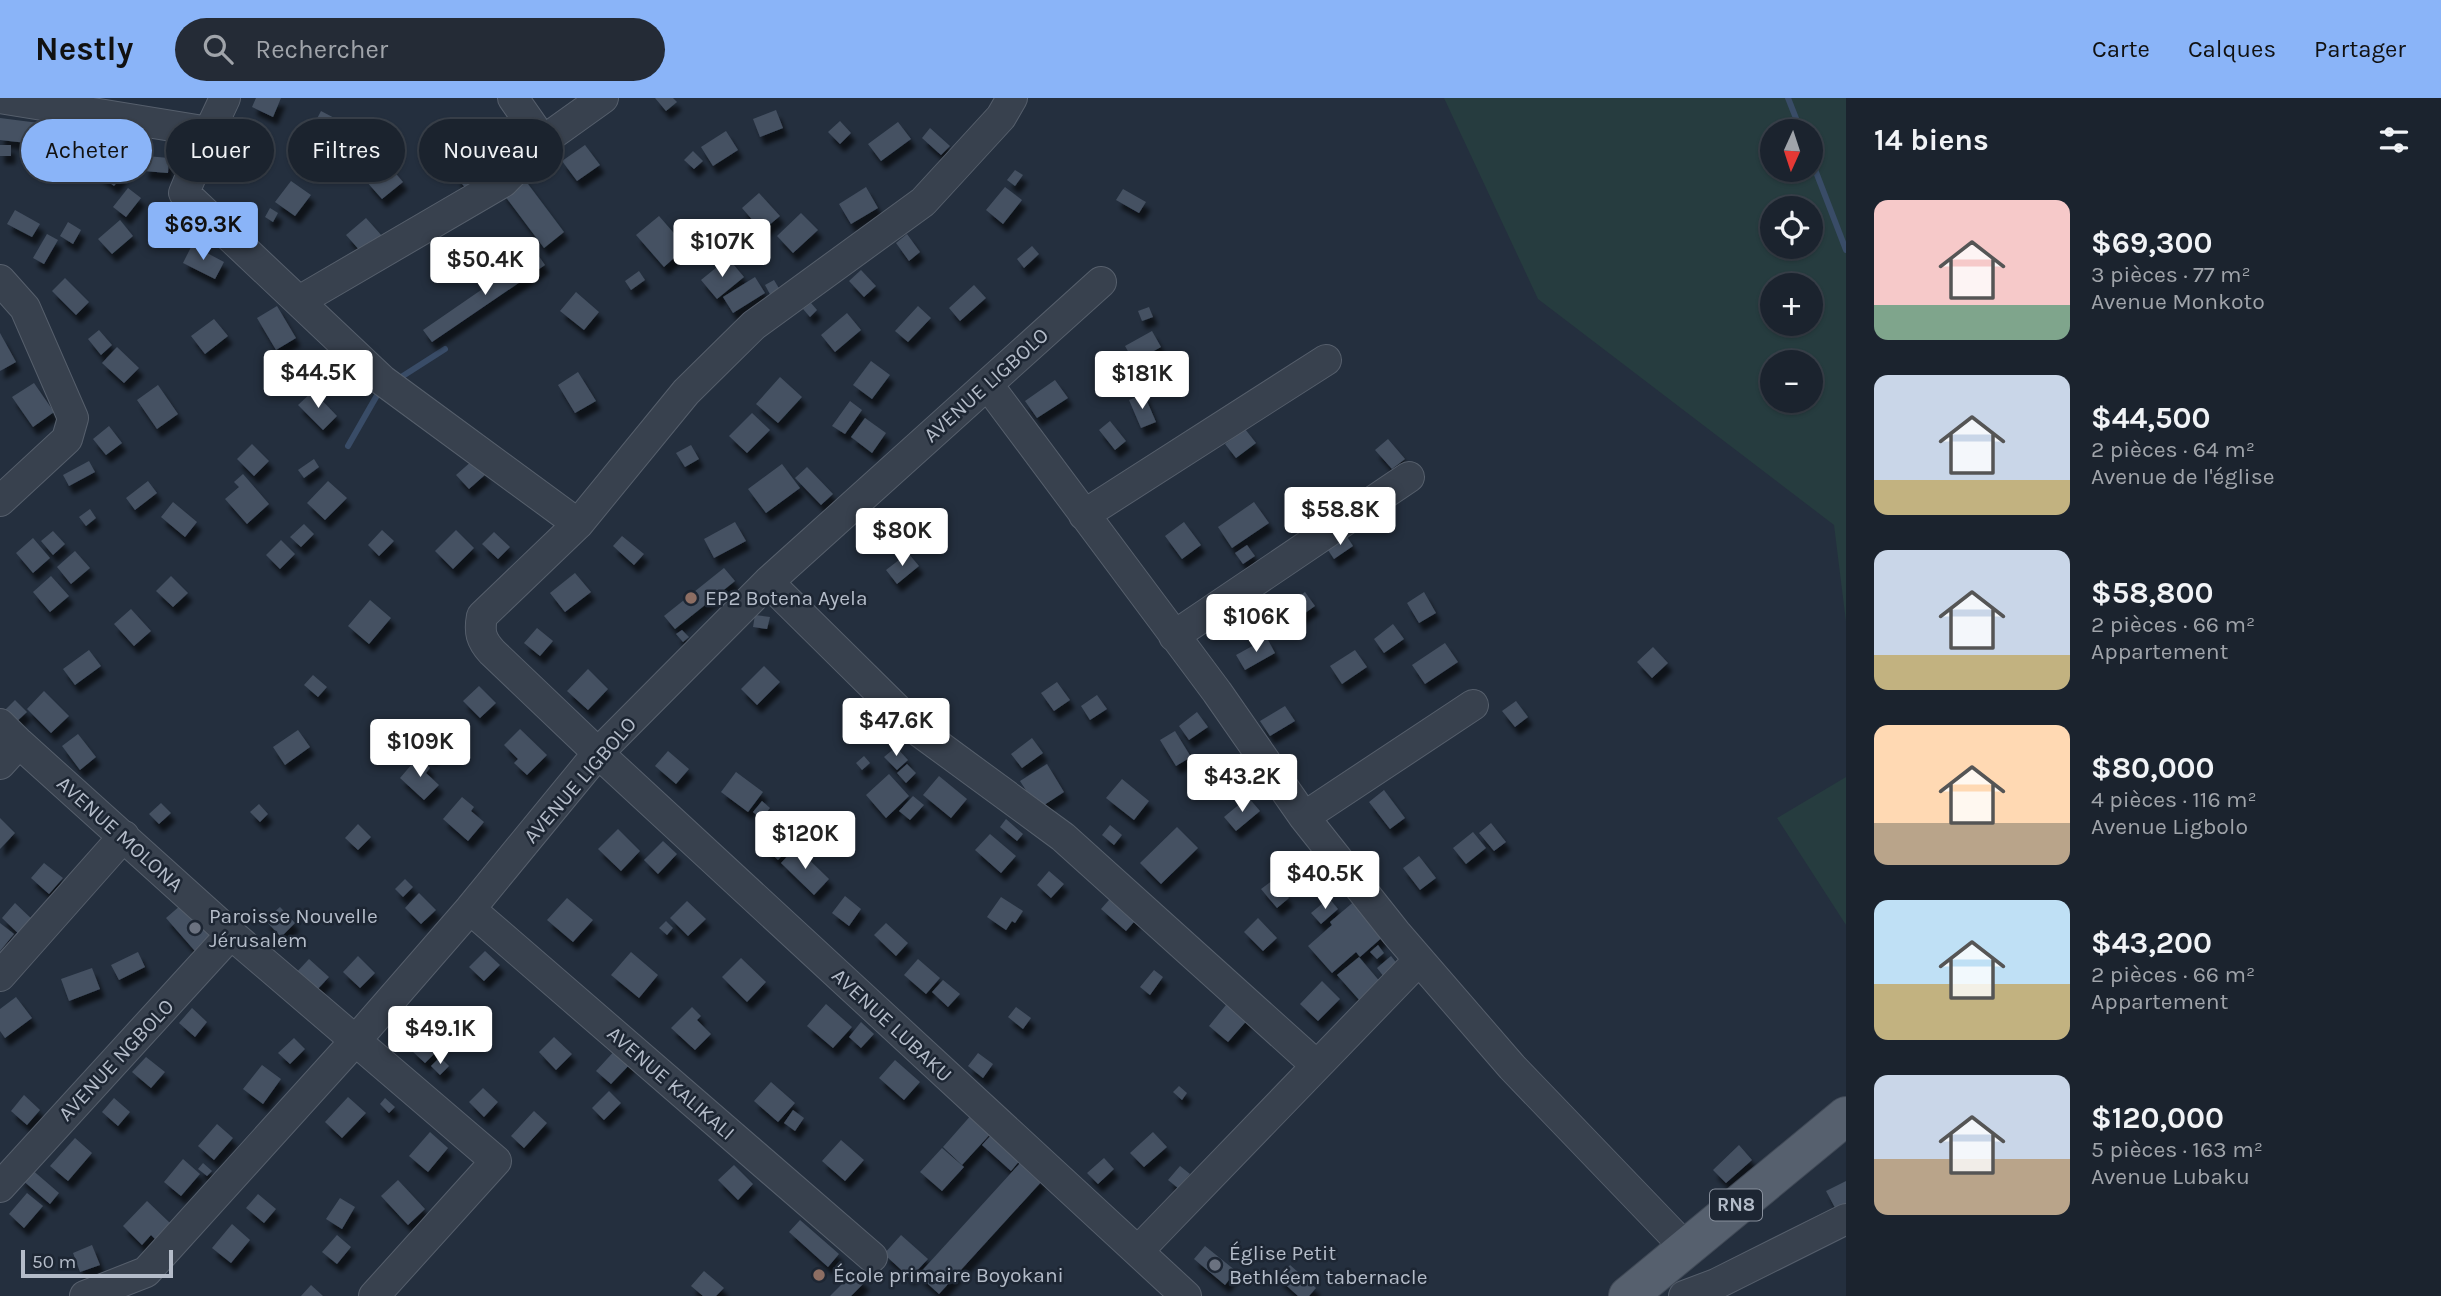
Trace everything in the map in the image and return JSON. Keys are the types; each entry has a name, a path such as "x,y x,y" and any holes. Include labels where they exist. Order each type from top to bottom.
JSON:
{"main road":[{"name":"RN8","path":"1628,1296 1846,1116"}],"street":[{"path":"0,98 166,125"},
{"path":"215,119 225,98"},
{"path":"513,98 527,119"},
{"path":"563,126 603,98"},
{"name":"AVENUE LUBAKU","path":"1012,98 1001,117 923,202 754,325 686,392 578,524 482,616 480,629 482,641 492,652 598,753 1186,1296"},
{"path":"189,182 184,193 301,300 389,386 578,524"},
{"path":"301,300 503,182"},
{"path":"0,280 25,307 73,418 67,439 0,500"},
{"name":"AVENUE LIGBOLO","path":"86,1296 146,1272 356,1040 470,909 598,753 768,582 1101,282"},
{"path":"1084,515 1326,360"},
{"path":"988,385 1304,817 1419,960 1512,1067 1685,1247"},
{"path":"1174,636 1409,477"},
{"path":"768,582 920,732 1063,836 1316,1065"},
{"path":"1304,817 1473,705"},
{"name":"AVENUE MOLONA","path":"6,744 124,836 232,934 496,1161 374,1296"},
{"path":"0,976 124,836"},
{"name":"AVENUE KALIKALI","path":"470,909 873,1257"},
{"name":"AVENUE NGBOLO","path":"0,1186 232,934"},
{"path":"1138,1251 1419,960"},
{"path":"1685,1296 1716,1284 1846,1219"}],"green space":[{"path":"1444,98 1846,98 1846,622 1834,525 1538,299"},
{"path":"1846,777 1846,925 1777,818"}],"building":[{"path":"256,98 281,98 273,117 252,107"},
{"path":"655,98 673,98 677,102 666,111"},
{"path":"776,110 783,128 760,137 753,119"},
{"path":"321,111 336,119 317,119"},
{"path":"0,118 21,121 21,142 0,140"},
{"path":"840,121 851,133 840,144 828,132"},
{"path":"898,122 911,139 881,161 868,144"},
{"path":"930,128 950,146 941,155 922,138"},
{"path":"726,131 738,150 713,166 701,147"},
{"path":"0,145 11,145 11,156 0,156"},
{"path":"585,145 600,165 577,181 563,160"},
{"path":"693,151 703,161 694,169 684,160"},
{"path":"152,157 166,158 166,173 152,172"},
{"path":"1015,170 1023,175 1015,186 1007,180"},
{"path":"290,182 311,195 295,216 275,202"},
{"path":"367,182 403,182 382,199"},
{"path":"460,182 480,182 469,192"},
{"path":"514,182 526,182 564,232 544,248 502,192"},
{"path":"866,187 878,208 851,224 839,204"},
{"path":"1005,187 1022,200 1003,224 986,210"},
{"path":"128,188 141,198 126,217 113,207"},
{"path":"1123,189 1146,202 1139,213 1116,200"},
{"path":"759,193 780,216 762,231 742,208"},
{"path":"270,208 278,213 273,222 265,217"},
{"path":"15,210 40,224 32,237 7,224"},
{"path":"801,213 818,230 793,253 777,236"},
{"path":"659,216 686,247 664,267 636,235"},
{"path":"366,218 382,236 362,253 346,235"},
{"path":"120,220 133,236 112,254 98,239"},
{"path":"68,222 81,230 73,244 60,236"},
{"path":"47,234 58,240 44,264 33,258"},
{"path":"907,234 920,252 909,261 896,243"},
{"path":"192,245 224,262 215,279 183,263"},
{"path":"1032,246 1039,254 1024,268 1017,259"},
{"path":"536,252 545,265 432,342 423,330"},
{"path":"728,258 744,277 717,299 701,280"},
{"path":"861,270 876,286 864,297 849,281"},
{"path":"639,271 645,280 631,290 625,281"},
{"path":"755,277 765,293 733,313 723,297"},
{"path":"65,278 89,302 76,315 52,291"},
{"path":"774,280 780,290 771,296 765,285"},
{"path":"974,285 986,298 960,321 949,308"},
{"path":"576,292 599,312 584,330 560,311"},
{"path":"811,303 817,310 810,317 803,309"},
{"path":"277,306 296,338 276,350 257,318"},
{"path":"918,306 931,318 908,342 895,331"},
{"path":"1149,307 1153,317 1142,321 1138,311"},
{"path":"847,313 861,330 835,352 821,335"},
{"path":"214,319 228,336 205,354 191,336"},
{"path":"99,330 112,345 101,355 88,339"},
{"path":"1152,331 1161,347 1134,362 1125,346"},
{"path":"0,333 16,362 0,371"},
{"path":"117,347 139,368 124,383 102,363"},
{"path":"294,350 307,365 285,384 272,370"},
{"path":"871,361 890,375 872,399 853,385"},
{"path":"578,372 596,401 575,413 558,385"},
{"path":"780,377 802,397 778,423 756,404"},
{"path":"1055,380 1068,398 1037,418 1025,401"},
{"path":"34,383 54,412 33,427 12,397"},
{"path":"158,385 178,414 157,429 137,400"},
{"path":"313,391 337,416 323,430 298,405"},
{"path":"1144,394 1156,422 1141,428 1129,400"},
{"path":"850,401 862,410 845,434 832,426"},
{"path":"752,413 770,430 747,453 729,436"},
{"path":"865,418 886,433 872,453 851,437"},
{"path":"1110,421 1126,441 1115,450 1099,430"},
{"path":"109,426 122,443 106,455 93,439"},
{"path":"1245,429 1256,443 1236,458 1225,444"},
{"path":"1388,439 1405,459 1392,469 1375,450"},
{"path":"252,444 269,461 254,476 237,459"},
{"path":"691,445 699,459 685,467 676,453"},
{"path":"314,459 319,467 304,478 298,470"},
{"path":"473,460 486,474 469,489 456,475"},
{"path":"89,461 95,472 69,486 63,475"},
{"path":"782,464 800,488 766,513 748,489"},
{"path":"807,467 833,494 821,505 795,478"},
{"path":"243,474 269,504 247,524 225,499 239,487 234,482"},
{"path":"148,481 157,493 135,510 126,498"},
{"path":"328,481 347,498 325,520 307,503"},
{"path":"173,502 197,522 185,537 161,517"},
{"path":"1254,502 1269,523 1232,548 1218,527"},
{"path":"90,509 96,518 86,526 79,517"},
{"path":"735,522 746,541 714,558 704,539"},
{"path":"1184,522 1201,545 1182,559 1165,536"},
{"path":"304,524 314,534 301,547 290,537"},
{"path":"382,530 394,541 379,556 368,545"},
{"path":"456,530 474,548 453,569 435,551"},
{"path":"53,531 65,544 53,555 41,541"},
{"path":"494,532 510,547 498,559 482,544"},
{"path":"1346,535 1353,546 1334,559 1326,547"},
{"path":"622,536 644,554 634,565 613,546"},
{"path":"33,538 50,558 33,573 16,553"},
{"path":"281,540 295,554 280,569 266,555"},
{"path":"1247,545 1255,556 1243,564 1235,553"},
{"path":"75,551 90,568 71,584 57,567"},
{"path":"908,553 919,566 897,584 886,570"},
{"path":"724,568 735,581 675,629 664,616"},
{"path":"575,573 591,592 565,612 550,593"},
{"path":"51,576 69,596 50,612 33,592"},
{"path":"171,576 188,593 173,607 156,591"},
{"path":"1305,592 1315,606 1291,623 1281,610"},
{"path":"1424,592 1436,613 1419,623 1407,603"},
{"path":"370,600 391,618 369,644 348,626"},
{"path":"131,609 151,631 134,646 114,624"},
{"path":"755,615 770,617 767,629 753,627"},
{"path":"1393,624 1404,639 1384,653 1374,639"},
{"path":"537,628 553,641 540,656 524,643"},
{"path":"682,630 689,637 683,642 676,634"},
{"path":"1267,638 1275,653 1245,670 1236,655"},
{"path":"1445,643 1458,662 1425,684 1412,665"},
{"path":"1653,647 1668,663 1652,678 1637,662"},
{"path":"89,650 101,666 75,685 63,669"},
{"path":"1355,650 1367,667 1342,684 1330,666"},
{"path":"764,666 780,682 757,705 741,689"},
{"path":"588,669 608,689 588,710 567,691"},
{"path":"313,675 327,687 318,697 304,685"},
{"path":"1057,682 1070,700 1054,711 1041,693"},
{"path":"479,686 496,703 480,718 463,701"},
{"path":"44,691 69,716 51,733 27,709"},
{"path":"873,692 886,710 868,723 855,705"},
{"path":"1097,695 1107,709 1090,720 1081,706"},
{"path":"15,700 27,712 15,723 3,712"},
{"path":"1516,701 1528,717 1515,727 1502,711"},
{"path":"1285,706 1295,721 1270,736 1260,721"},
{"path":"1197,712 1208,727 1189,740 1179,726"},
{"path":"520,729 547,755 527,775 514,763 518,759 504,745"},
{"path":"298,730 310,747 285,765 273,747"},
{"path":"1175,731 1191,757 1176,766 1160,740"},
{"path":"78,734 96,757 80,770 62,746"},
{"path":"1032,738 1043,753 1022,768 1011,754"},
{"path":"429,743 438,751 431,758 423,751"},
{"path":"896,747 908,760 897,770 884,757"},
{"path":"668,751 689,769 676,784 655,766"},
{"path":"864,756 870,763 862,770 856,763"},
{"path":"418,757 430,768 426,773 439,785 424,800 400,778"},
{"path":"907,764 916,773 906,783 897,773"},
{"path":"1047,764 1064,792 1038,809 1020,781"},
{"path":"736,772 763,792 748,812 721,792"},
{"path":"889,774 909,796 886,818 866,795"},
{"path":"939,776 967,799 951,818 923,795"},
{"path":"1122,779 1149,801 1134,820 1106,798"},
{"path":"1384,790 1405,818 1390,829 1369,802"},
{"path":"913,796 924,805 910,820 899,811"},
{"path":"462,797 474,807 471,811 484,822 468,841 443,819"},
{"path":"1248,797 1260,811 1236,831 1224,817"},
{"path":"762,801 770,808 761,819 753,812"},
{"path":"161,803 171,813 159,824 149,814"},
{"path":"259,804 268,814 260,822 250,812"},
{"path":"0,818 15,833 0,849"},
{"path":"1006,819 1023,834 1017,841 1000,827"},
{"path":"787,822 801,836 778,860 763,846"},
{"path":"1491,823 1506,842 1494,851 1479,833"},
{"path":"358,824 371,837 358,850 345,838"},
{"path":"1110,825 1122,835 1114,845 1102,835"},
{"path":"1177,827 1198,848 1161,884 1140,863"},
{"path":"618,829 640,851 621,871 598,849"},
{"path":"1473,832 1486,848 1466,864 1453,848"},
{"path":"990,834 1016,856 1001,873 975,850"},
{"path":"663,841 677,854 658,874 644,860"},
{"path":"796,847 829,879 814,895 781,863"},
{"path":"1419,856 1436,878 1420,890 1403,868"},
{"path":"44,863 63,878 49,894 31,878"},
{"path":"1049,871 1064,884 1051,898 1037,885"},
{"path":"405,879 413,887 403,897 395,889"},
{"path":"1273,880 1289,898 1277,908 1261,889"},
{"path":"1116,892 1141,914 1126,931 1101,909"},
{"path":"419,893 436,910 421,924 405,908"},
{"path":"845,896 861,909 849,926 832,913"},
{"path":"1001,897 1023,911 1006,930 987,917"},
{"name":"Paroisse Nouvelle Jérusalem","path":"189,898 225,938 201,958 166,918"},
{"path":"567,898 593,920 573,942 547,920"},
{"path":"1329,898 1338,909 1321,924 1311,913"},
{"path":"1357,899 1386,934 1360,957 1356,952 1332,973 1308,946"},
{"path":"687,901 706,919 688,936 670,918"},
{"path":"15,903 36,923 22,937 2,918"},
{"path":"280,907 295,923 281,937 265,920"},
{"path":"1258,918 1277,938 1263,951 1244,932"},
{"path":"666,921 673,928 667,935 659,928"},
{"path":"0,923 14,934 0,951"},
{"path":"886,923 908,943 896,956 874,935"},
{"path":"1378,945 1384,953 1377,959 1370,952"},
{"path":"485,951 500,965 484,981 469,967"},
{"path":"138,952 145,967 119,980 111,965"},
{"path":"631,952 658,975 639,998 611,975"},
{"path":"358,956 375,973 360,988 343,972"},
{"path":"1391,956 1402,970 1388,982 1377,968"},
{"path":"1359,957 1382,984 1361,1002 1337,975"},
{"path":"741,958 766,982 747,1002 722,977"},
{"path":"309,959 329,977 314,993 294,975"},
{"path":"918,959 940,978 926,994 904,975"},
{"path":"92,968 100,989 69,1001 61,979"},
{"path":"1154,970 1163,977 1150,995 1140,987"},
{"path":"943,980 960,994 948,1007 932,992"},
{"path":"1322,981 1340,999 1318,1021 1300,1004"},
{"path":"16,997 32,1018 5,1038 0,1031 0,1009"},
{"path":"1230,1000 1250,1017 1228,1042 1209,1026"},
{"path":"826,1004 852,1027 833,1048 807,1026"},
{"path":"692,1007 701,1016 697,1020 711,1034 695,1050 671,1028"},
{"path":"1016,1007 1031,1018 1023,1029 1008,1017"},
{"path":"192,1008 207,1022 195,1037 179,1023"},
{"path":"861,1022 874,1034 861,1048 849,1037"},
{"path":"425,1036 439,1049 425,1063 411,1050"},
{"path":"554,1037 572,1054 556,1070 539,1052"},
{"path":"294,1038 305,1049 290,1064 278,1053"},
{"path":"618,1047 633,1061 611,1084 596,1071"},
{"path":"978,1053 993,1064 983,1078 968,1066"},
{"path":"146,1057 165,1072 151,1088 132,1072"},
{"path":"440,1057 449,1066 440,1075 431,1066"},
{"path":"895,1060 920,1082 904,1100 879,1078"},
{"path":"262,1065 281,1079 263,1104 243,1089"},
{"path":"771,1082 795,1103 778,1122 754,1101"},
{"path":"1179,1086 1187,1093 1182,1100 1173,1092"},
{"path":"483,1088 498,1102 484,1117 469,1102"},
{"path":"609,1091 621,1103 604,1120 592,1108"},
{"path":"24,1095 40,1110 27,1125 11,1111"},
{"path":"348,1097 366,1113 342,1138 325,1122"},
{"path":"114,1098 130,1112 118,1126 102,1112"},
{"path":"385,1098 395,1107 389,1113 380,1104"},
{"path":"793,1110 804,1118 795,1131 784,1123"},
{"path":"534,1111 547,1123 524,1148 511,1136"},
{"path":"973,1113 993,1131 962,1165 943,1147"},
{"path":"217,1124 233,1138 214,1160 198,1146"},
{"path":"430,1132 448,1148 428,1172 409,1156"},
{"path":"1153,1132 1167,1147 1144,1167 1130,1153"},
{"path":"992,1134 1021,1159 1011,1171 982,1145"},
{"path":"75,1138 92,1153 68,1181 50,1166"},
{"path":"841,1140 864,1160 845,1181 822,1161"},
{"path":"1739,1145 1752,1160 1726,1183 1713,1170"},
{"path":"942,1148 964,1167 942,1191 920,1172"},
{"path":"1104,1158 1114,1169 1098,1184 1087,1173"},
{"path":"183,1159 200,1174 181,1196 164,1182"},
{"path":"1022,1161 1043,1180 939,1294 918,1275"},
{"path":"203,1163 212,1171 207,1176 198,1169"},
{"path":"734,1165 753,1184 738,1200 718,1180"},
{"path":"1180,1166 1190,1174 1178,1188 1168,1180"},
{"path":"30,1168 59,1193 50,1204 20,1178"},
{"path":"398,1180 425,1209 408,1225 381,1196"},
{"path":"1846,1181 1846,1214 1840,1217 1826,1191"},
{"path":"27,1193 43,1206 24,1228 9,1214"},
{"path":"258,1194 276,1209 264,1223 246,1208"},
{"path":"340,1198 355,1207 342,1229 326,1219"},
{"path":"147,1201 170,1223 155,1239 151,1235 142,1245 123,1226"},
{"path":"800,1220 839,1254 828,1267 789,1232"},
{"path":"232,1224 250,1240 231,1263 212,1248"},
{"path":"337,1235 351,1247 337,1264 322,1252"},
{"path":"901,1235 928,1259 910,1278 884,1254"},
{"path":"92,1245 100,1265 80,1272 73,1253"},
{"name":"Église Petit Bethléem tabernacle","path":"1205,1246 1236,1271 1225,1285 1194,1259"},
{"path":"1290,1265 1316,1288 1309,1296 1298,1296 1278,1278"},
{"path":"704,1271 724,1288 716,1296 703,1296 691,1286"},
{"path":"854,1272 865,1282 851,1296 830,1296"},
{"path":"311,1285 323,1296 301,1296"}],"waterway":[{"path":"1788,98 1796,119"},
{"path":"1820,182 1846,250"},
{"path":"395,381 445,349"},
{"path":"348,446 380,390"}],"place":[{"name":"EP2 Botena Ayela","path":"691,598"},
{"name":"Paroisse Nouvelle Jérusalem","path":"195,928"},
{"name":"Église Petit Bethléem tabernacle","path":"1215,1265"},
{"name":"École primaire Boyokani","path":"819,1275"}]}
